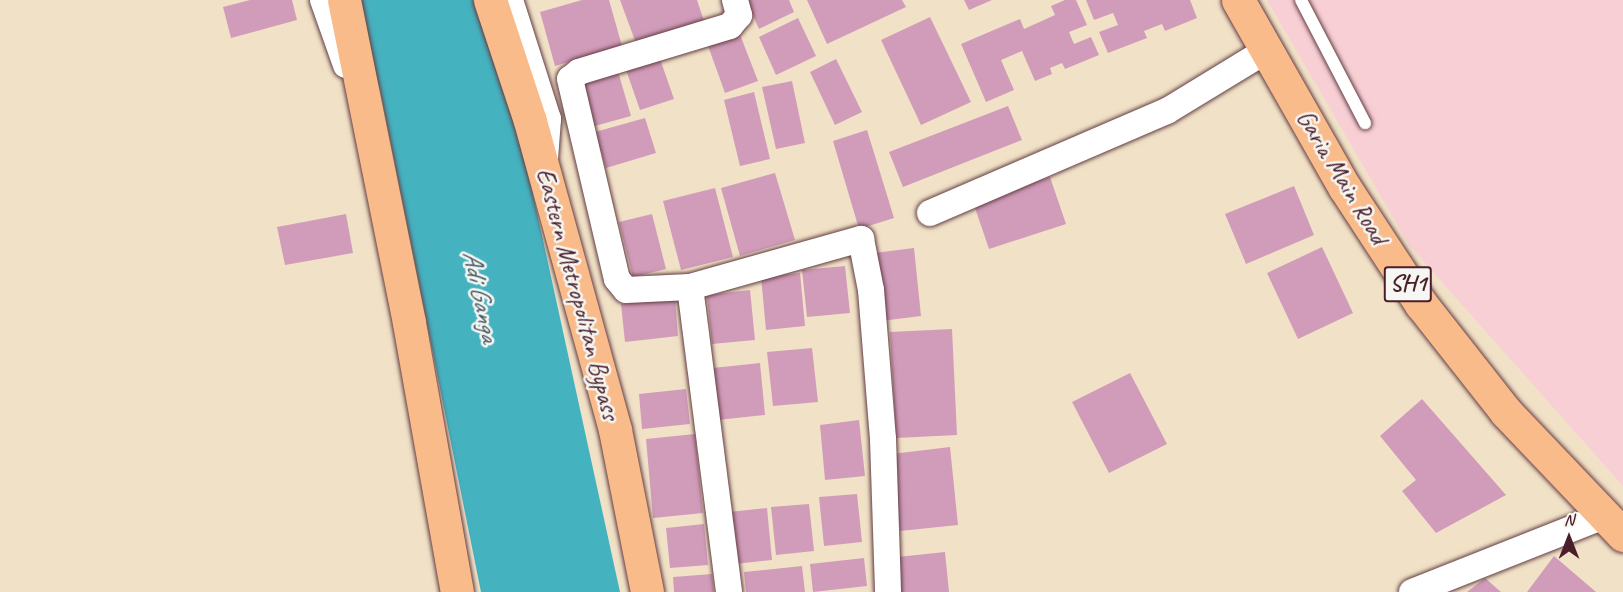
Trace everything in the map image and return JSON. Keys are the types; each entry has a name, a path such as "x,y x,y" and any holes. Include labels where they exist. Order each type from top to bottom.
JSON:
{"main road":[{"path":"344,0 409,323 457,592"},
{"name":"Eastern Metropolitan Bypass","path":"490,0 530,121 615,430 647,592"},
{"name":"Garia Main Road","path":"1238,0 1345,188 1421,304 1506,412 1613,526"}],"street":[{"path":"323,0 366,118"},
{"path":"510,0 548,119 544,172"},
{"path":"736,10 730,26 579,72 569,83 616,279 626,290 690,287 861,239 871,290 883,439 888,592"},
{"path":"930,213 1167,111 1267,50"},
{"path":"690,287 729,592"},
{"path":"1412,592 1613,526"}],"lane":[{"path":"1301,0 1365,123"}],"shaded area":[{"path":"1267,0 1623,0 1623,486 1409,245"}],"water":[{"name":"Adi Ganga","path":"355,0 473,0 520,135 620,592 481,592 380,90"}],"building":[{"path":"250,0 292,0 297,20 231,38 223,7"},
{"path":"582,0 609,0 622,46 555,66 540,12"},
{"path":"620,0 697,0 704,21 637,46"},
{"path":"746,0 789,0 794,12 759,29"},
{"path":"807,0 902,0 906,7 827,44"},
{"path":"964,0 992,0 969,10"},
{"path":"1065,0 1076,0 1087,25 1069,32 1074,44 1091,37 1099,55 1065,69 1062,63 1050,68 1052,74 1035,81 1022,51 1001,60 1014,90 986,102 961,44 1020,19 1024,29 1055,15 1051,6"},
{"path":"1086,0 1190,0 1197,18 1165,31 1162,24 1144,31 1147,38 1108,53 1099,32 1118,25 1113,13 1094,20"},
{"path":"930,17 971,102 921,125 881,40"},
{"path":"798,18 816,56 776,75 759,37"},
{"path":"739,32 758,81 725,93 707,43"},
{"path":"659,56 674,99 640,110 625,67"},
{"path":"836,59 862,112 835,125 810,72"},
{"path":"617,68 631,116 591,127 577,80"},
{"path":"792,81 805,143 776,149 762,87"},
{"path":"754,92 770,159 740,166 724,100"},
{"path":"1008,106 1022,140 903,187 889,152"},
{"path":"645,118 656,153 606,168 595,132"},
{"path":"867,130 894,218 859,229 833,141"},
{"path":"775,173 795,240 740,256 721,188"},
{"path":"1050,177 1066,224 989,249 973,202"},
{"path":"1294,186 1314,235 1246,264 1225,214"},
{"path":"715,188 733,257 681,270 663,201"},
{"path":"346,214 353,253 285,265 277,227"},
{"path":"652,214 666,269 633,277 619,222"},
{"path":"1322,247 1353,313 1298,339 1267,273"},
{"path":"914,248 921,316 881,321 874,253"},
{"path":"845,266 850,313 807,317 802,270"},
{"path":"800,273 805,326 766,330 761,277"},
{"path":"750,290 755,340 712,344 707,295"},
{"path":"675,299 678,336 625,342 621,304"},
{"path":"952,329 957,435 896,438 890,332"},
{"path":"812,348 818,402 773,406 767,352"},
{"path":"760,363 765,415 718,420 713,368"},
{"path":"1130,373 1167,444 1109,473 1072,402"},
{"path":"686,389 690,424 642,429 639,394"},
{"path":"1422,399 1506,495 1436,533 1402,491 1416,480 1380,436"},
{"path":"859,420 865,476 825,480 820,425"},
{"path":"695,434 703,513 653,518 646,439"},
{"path":"950,447 958,525 900,531 892,454"},
{"path":"857,494 862,542 824,546 819,497"},
{"path":"809,504 814,551 776,555 771,507"},
{"path":"767,508 772,560 735,564 729,512"},
{"path":"704,524 708,565 670,568 666,528"},
{"path":"945,552 949,592 891,592 888,558"},
{"path":"1554,556 1596,592 1527,592"},
{"path":"864,558 867,586 813,592 810,564"},
{"path":"802,566 805,592 746,592 744,572"},
{"path":"712,574 714,592 674,592 673,577"},
{"path":"1485,578 1501,592 1467,592"}]}
